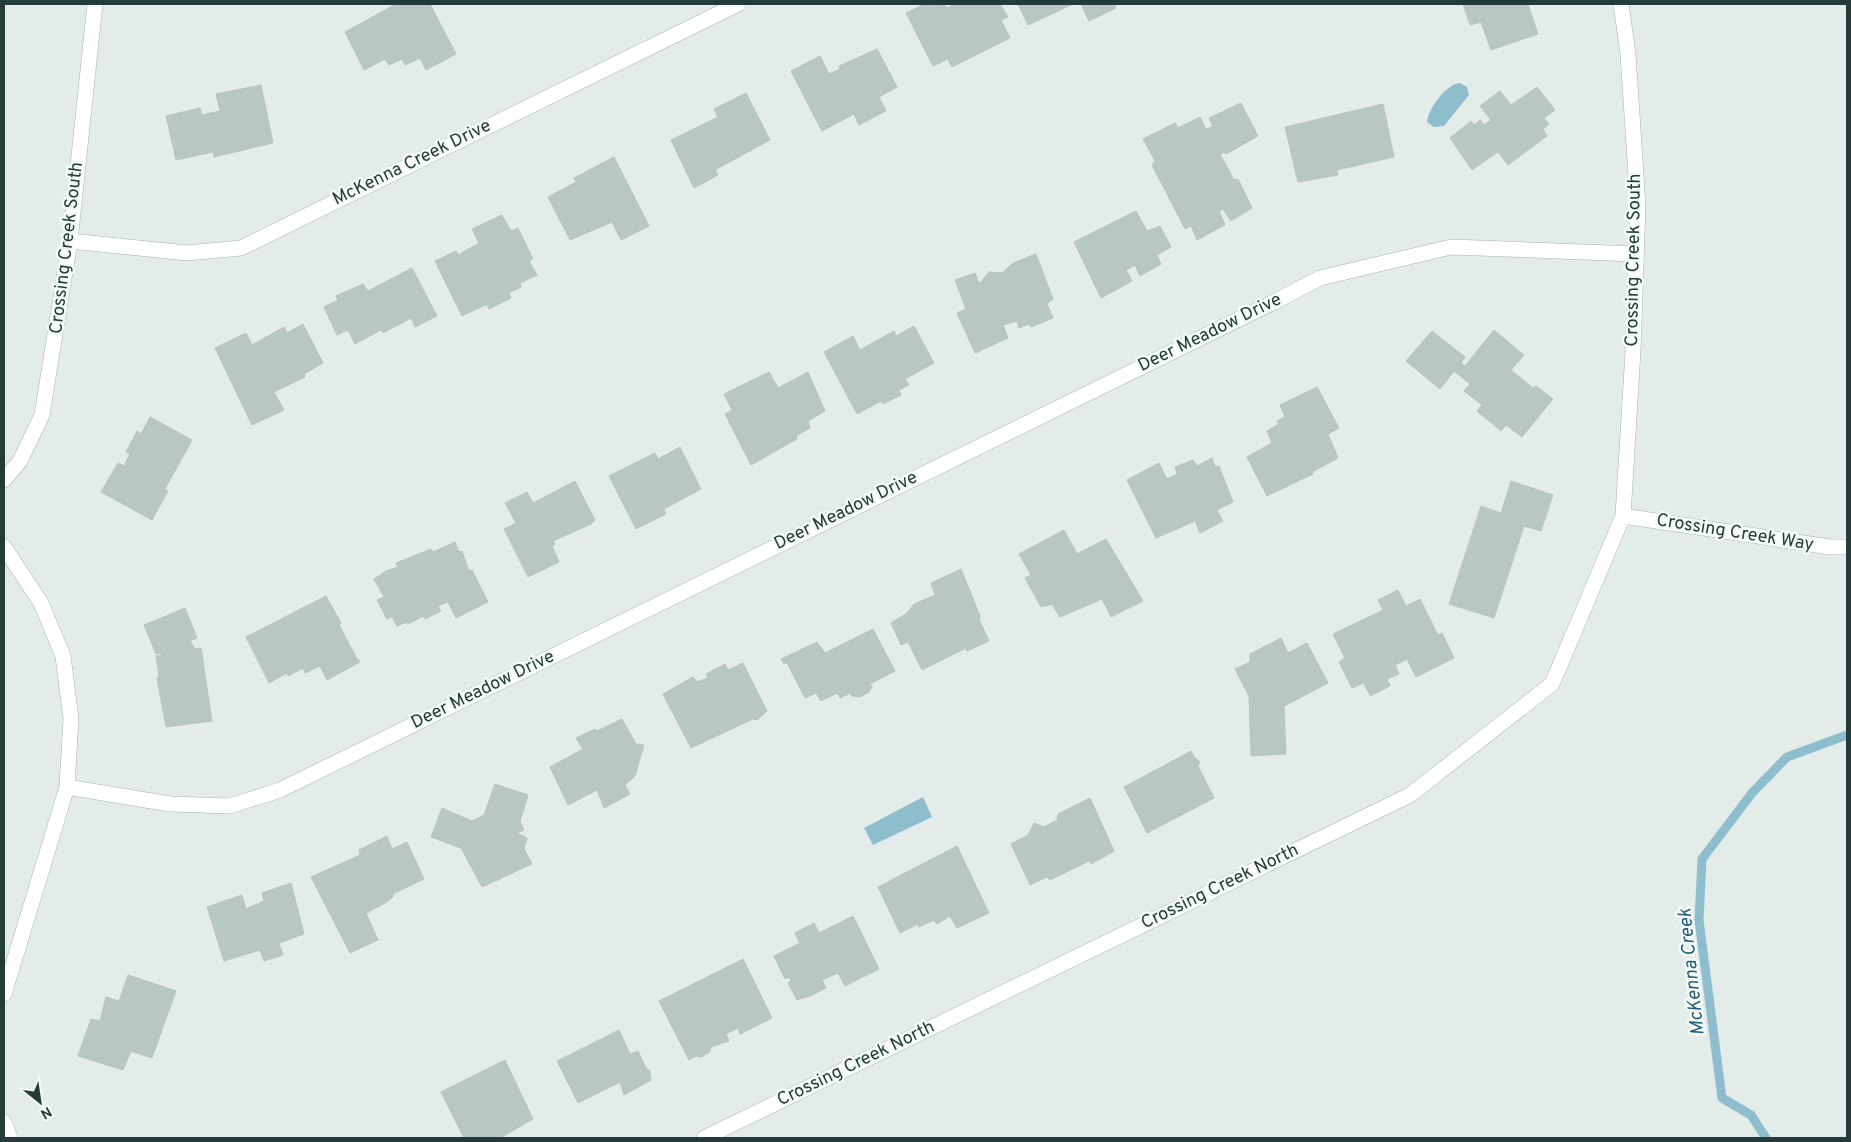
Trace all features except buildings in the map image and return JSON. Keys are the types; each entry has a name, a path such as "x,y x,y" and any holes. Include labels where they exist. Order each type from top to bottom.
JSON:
{"street":[{"name":"Crossing Creek South","path":"4,480 20,461 42,415 70,241 95,4"},
{"name":"McKenna Creek Drive","path":"70,241 187,253 242,248 738,4"},
{"name":"Crossing Creek South","path":"1621,4 1628,54 1638,206 1633,350 1623,516"},
{"name":"Deer Meadow Drive","path":"67,787 170,804 230,806 280,790 1266,307 1320,278 1451,247 1636,254"},
{"name":"Crossing Creek Way","path":"1623,516 1830,547 1847,547"},
{"name":"Crossing Creek North","path":"704,1138 1410,795 1552,684 1623,516"},
{"path":"4,547 41,603 62,656 70,719 67,787 4,994"},
{"path":"4,1122 10,1138"}],"water":[{"path":"1460,83 1467,87 1469,95 1444,126 1434,127 1427,122 1434,104 1444,92 1455,84"},
{"path":"923,797 932,817 873,845 864,828"}],"waterway":[{"name":"McKenna Creek","path":"1766,1138 1751,1115 1722,1098 1699,920 1702,859 1752,793 1787,757 1847,735"}]}
